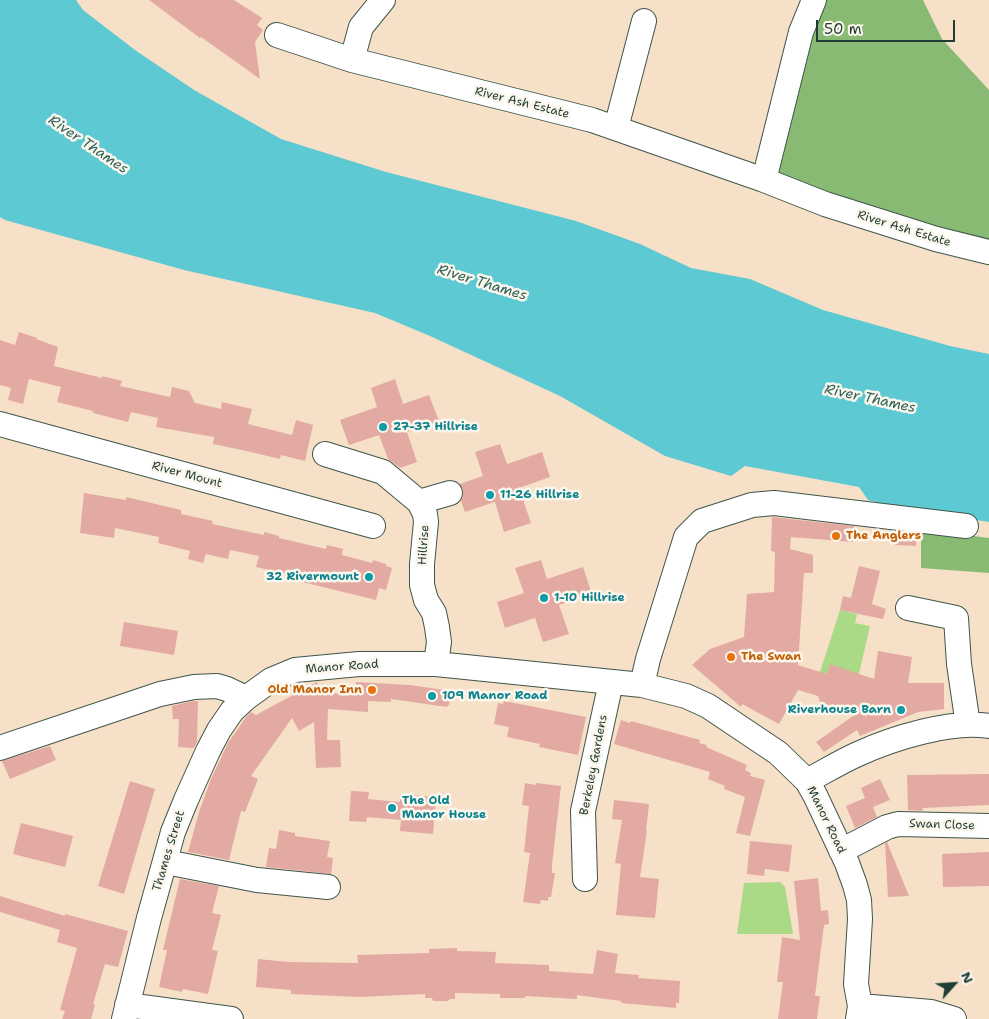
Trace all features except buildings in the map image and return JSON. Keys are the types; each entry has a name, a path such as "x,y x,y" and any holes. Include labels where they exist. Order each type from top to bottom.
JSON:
{"street":[{"path":"352,60 361,27 383,0"},
{"path":"764,180 801,32 814,0"},
{"path":"616,128 644,21"},
{"name":"River Ash Estate","path":"277,35 352,60 592,120 764,180 824,204 936,239 989,252"},
{"name":"River Mount","path":"0,424 373,526"},
{"path":"325,454 382,472 419,502 450,493"},
{"name":"Hillrise","path":"419,502 425,514 426,522 422,585 426,600 434,613 437,627 439,642 436,664"},
{"path":"642,685 648,659 686,537 702,521 752,505 782,503 966,526"},
{"path":"806,781 858,754 886,743 945,727 979,726 959,664 956,618 908,608"},
{"name":"Manor Road","path":"246,698 271,680 295,670 359,664 436,664 642,685 686,696 708,706 778,753 806,781 841,851 859,900 860,918 856,984 859,1013"},
{"name":"Berkeley Gardens","path":"585,879 583,810 611,682"},
{"path":"0,748 160,694 194,687 217,686 246,698"},
{"name":"Thames Street","path":"125,1012 173,832 219,730 232,710 246,698"},
{"name":"Swan Close","path":"841,851 887,827 898,824 989,826"},
{"path":"166,862 257,880 328,887"},
{"path":"125,1012 231,1019"},
{"path":"859,1013 931,1012 954,1019"}],"green space":[{"path":"814,0 923,0 942,39 989,90 989,248 764,180"},
{"path":"921,529 989,538 989,573 921,568"},
{"path":"840,610 857,614 855,623 870,626 859,674 827,674 820,672"},
{"path":"780,882 785,887 793,934 737,934 744,883"}],"water":[{"name":"River Thames","path":"0,0 76,0 83,10 135,50 194,90 281,139 386,172 576,221 640,244 691,268 750,279 823,310 950,346 989,354 989,522 895,507 868,500 859,487 745,466 731,476 665,456 560,396 430,336 375,313 184,270 5,220 0,217"}],"place":[{"name":"27-37 Hillrise","path":"383,427"},
{"name":"11-26 Hillrise","path":"490,495"},
{"name":"The Anglers","path":"836,536"},
{"name":"32 Rivermount","path":"369,577"},
{"name":"1-10 Hillrise","path":"544,598"},
{"name":"The Swan","path":"731,657"},
{"name":"Old Manor Inn","path":"372,690"},
{"name":"109 Manor Road","path":"432,696"},
{"name":"Riverhouse Barn","path":"901,710"},
{"name":"The Old Manor House","path":"392,808"}]}
